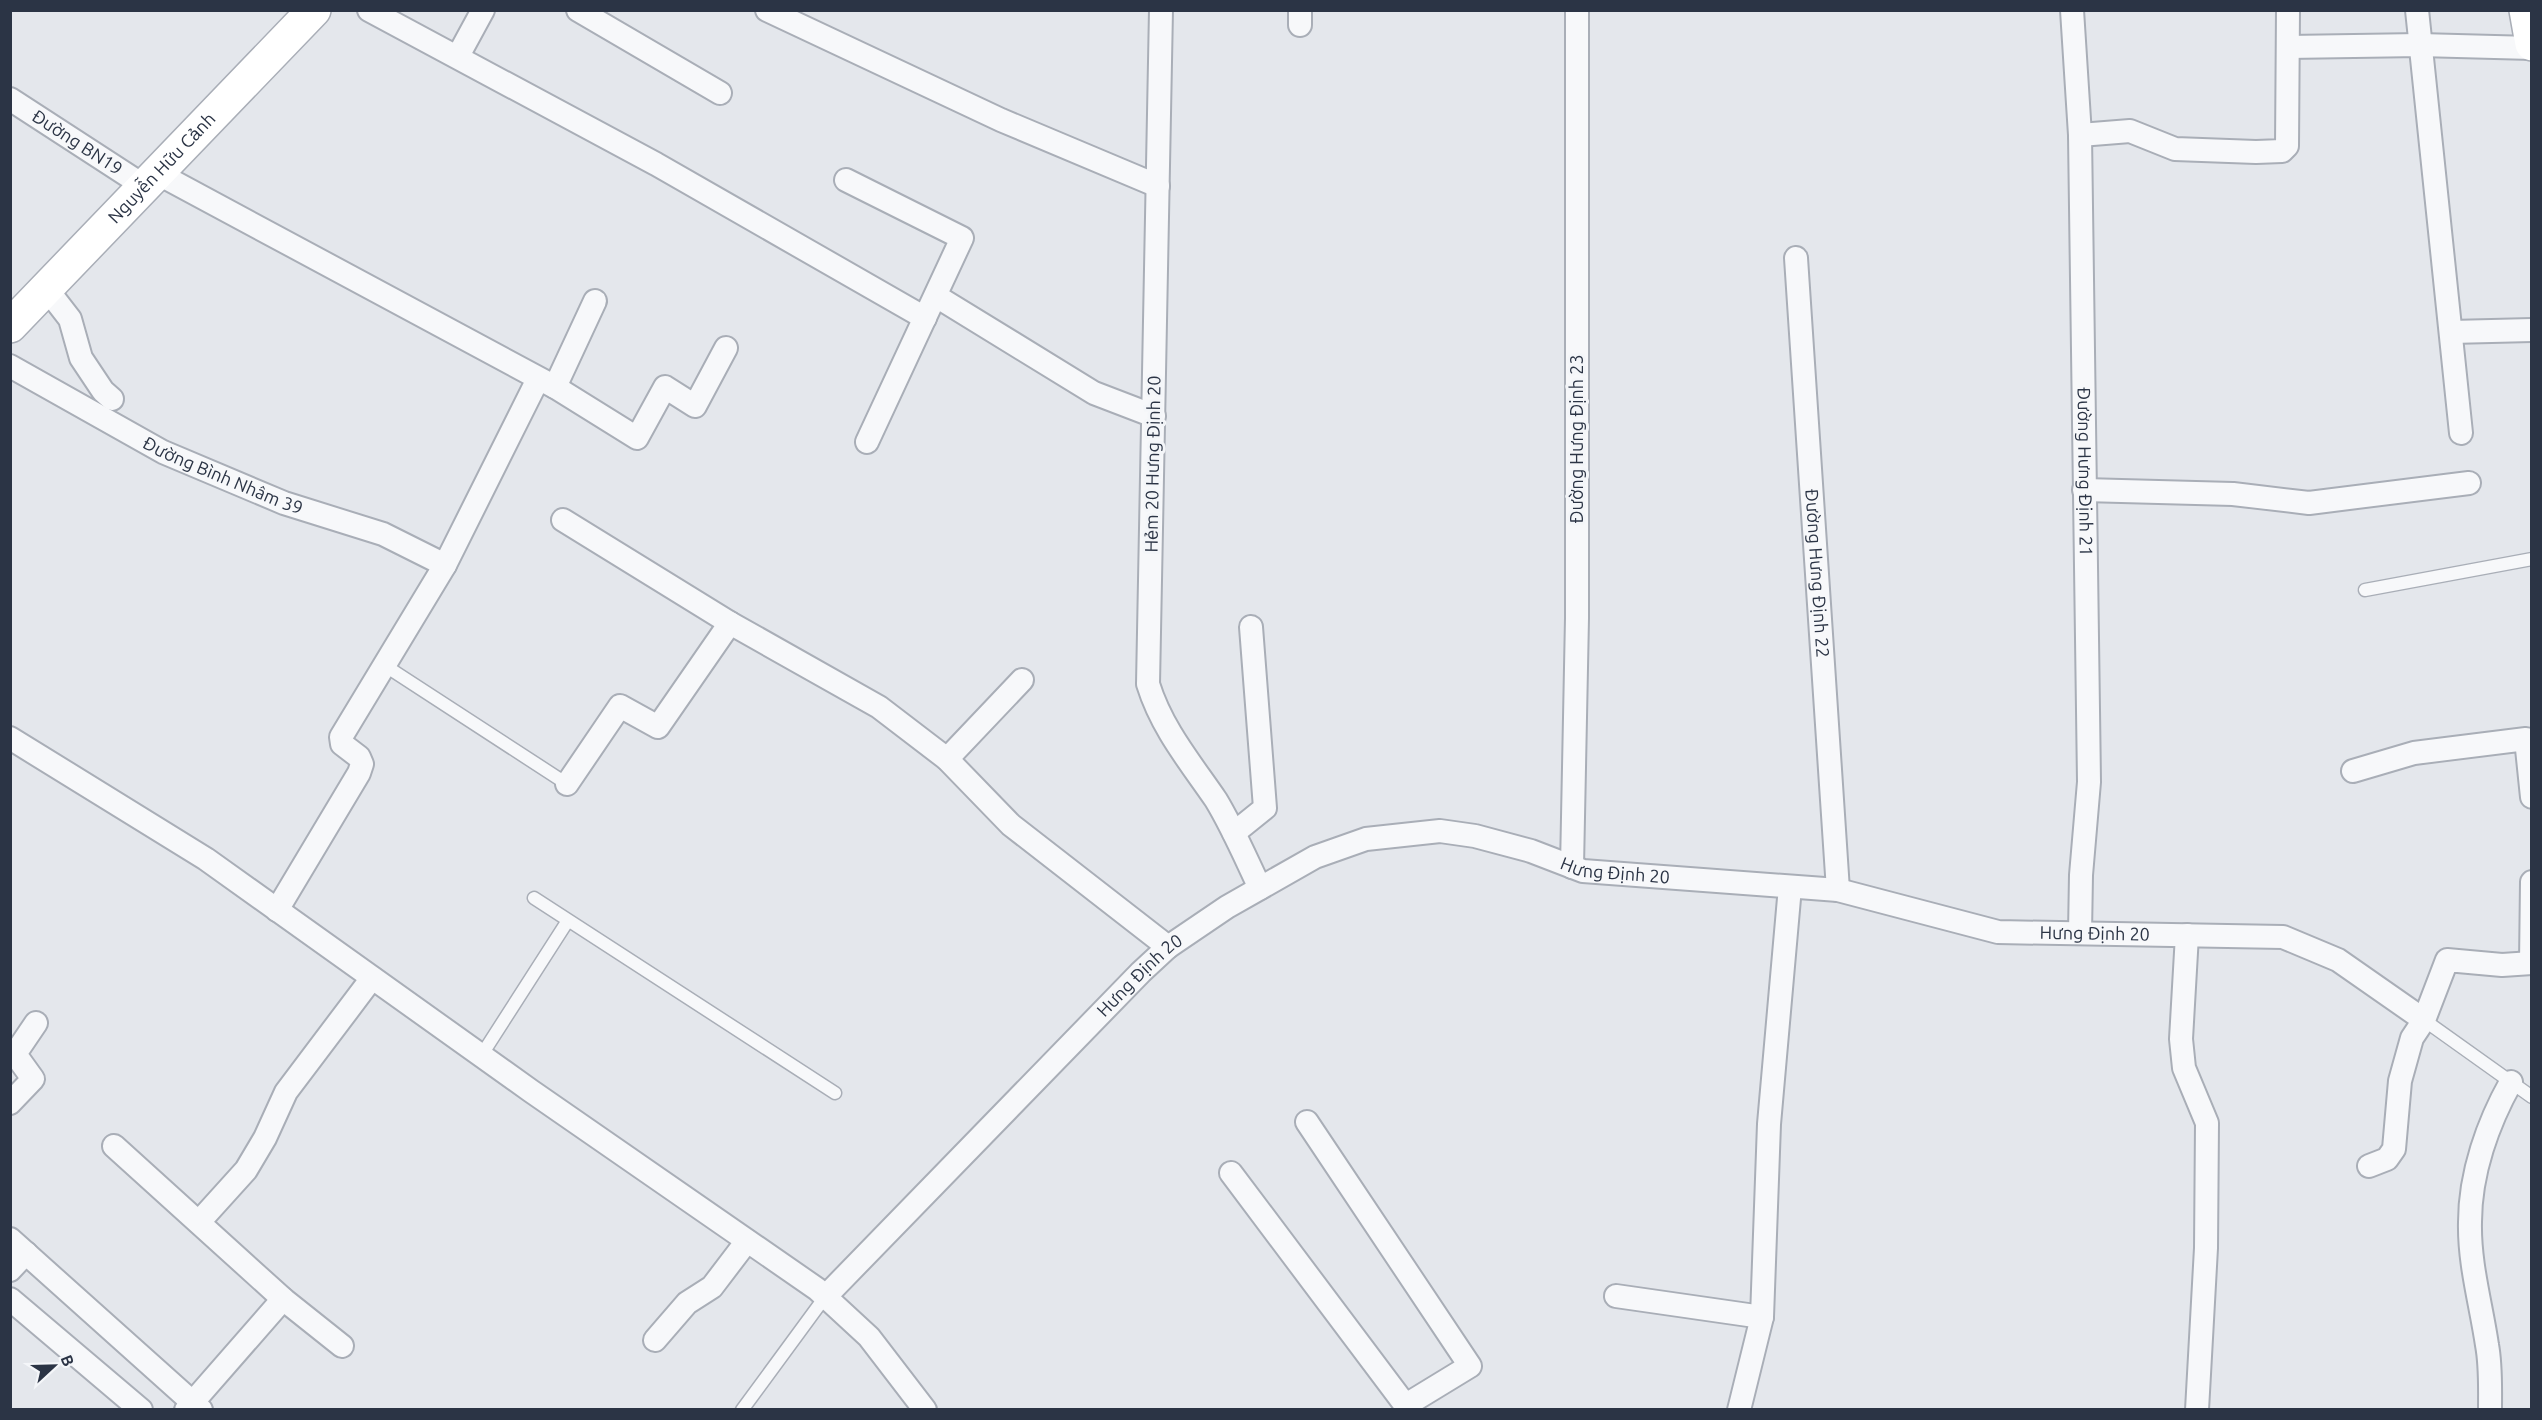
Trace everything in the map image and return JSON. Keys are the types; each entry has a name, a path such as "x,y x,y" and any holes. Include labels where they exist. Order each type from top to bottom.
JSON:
{"street":[{"name":"Nguyễn Hữu Cảnh","path":"10,326 314,10"},
{"path":"369,10 656,164 925,318"},
{"path":"458,56 483,10"},
{"path":"578,10 720,93"},
{"path":"767,10 1001,120 1158,186"},
{"name":"Hẻm 20 Hưng Định 20","path":"1161,10 1148,684 1155,707 1170,737 1216,801 1260,888"},
{"name":"Đường Hưng Định 23","path":"1572,867 1577,618 1577,10"},
{"name":"Đường Hưng Định 21","path":"2072,10 2080,135 2089,782 2081,875 2080,933"},
{"path":"2080,135 2130,130 2163,146 2175,149 2282,151 2287,146 2288,10"},
{"path":"2417,10 2461,433"},
{"path":"2288,47 2532,46 2526,10"},
{"name":"Đường BN19","path":"10,99 151,179 547,383 637,438 665,387 695,406 726,348"},
{"path":"846,180 963,238 867,442"},
{"name":"Đường Hưng Định 22","path":"1796,258 1838,890"},
{"path":"46,288 70,319 81,358 103,391 112,399"},
{"path":"936,296 1094,393 1154,416"},
{"path":"277,910 362,764 358,757 342,744 341,736 445,566 547,383 596,301"},
{"path":"2451,332 2532,330"},
{"name":"Đường Bình Nhâm 39","path":"10,366 164,452 272,499 384,534 445,566"},
{"path":"2084,489 2233,494 2310,503 2469,483"},
{"path":"563,519 730,623 879,707 947,759 1011,825 1168,947"},
{"path":"567,784 620,706 658,727 730,623"},
{"path":"1234,833 1265,808 1251,627"},
{"path":"947,759 1022,680"},
{"path":"10,738 206,860 825,1297 869,1337 925,1410"},
{"path":"2353,771 2414,753 2529,738 2532,797"},
{"name":"Hưng Định 20","path":"825,1297 1132,980 1168,947 1260,888 1315,857 1366,839 1440,831 1475,836 1531,851 1582,871 1838,890 1998,932 2283,937 2338,960 2424,1020"},
{"path":"2369,1166 2387,1159 2394,1149 2400,1081 2412,1038 2424,1020 2447,960 2502,965 2531,963 2532,882"},
{"path":"1739,1410 1762,1317 1768,1124 1790,887"},
{"path":"2187,935 2181,1039 2184,1068 2207,1124 2206,1248 2196,1410"},
{"path":"199,1222 246,1170 265,1138 286,1092 372,978"},
{"path":"10,1103 33,1079 15,1054 36,1023"},
{"path":"2490,1410 2490,1371 2472,1259 2471,1204 2487,1136 2497,1107 2511,1082"},
{"path":"1232,1173 1408,1408 1470,1366 1307,1122"},
{"path":"114,1146 283,1299 342,1346"},
{"path":"655,1340 687,1303 712,1287 747,1241"},
{"path":"10,1270 18,1246 193,1407 283,1299"},
{"path":"1616,1296 1762,1317"},
{"path":"10,1299 141,1410"}],"lane":[{"path":"2365,590 2532,558"},
{"path":"384,665 567,784"},
{"path":"534,898 567,922 836,1093"},
{"path":"481,1056 567,922"},
{"name":"Hưng Định 20","path":"2424,1020 2532,1097"},
{"path":"742,1410 825,1297"}]}
